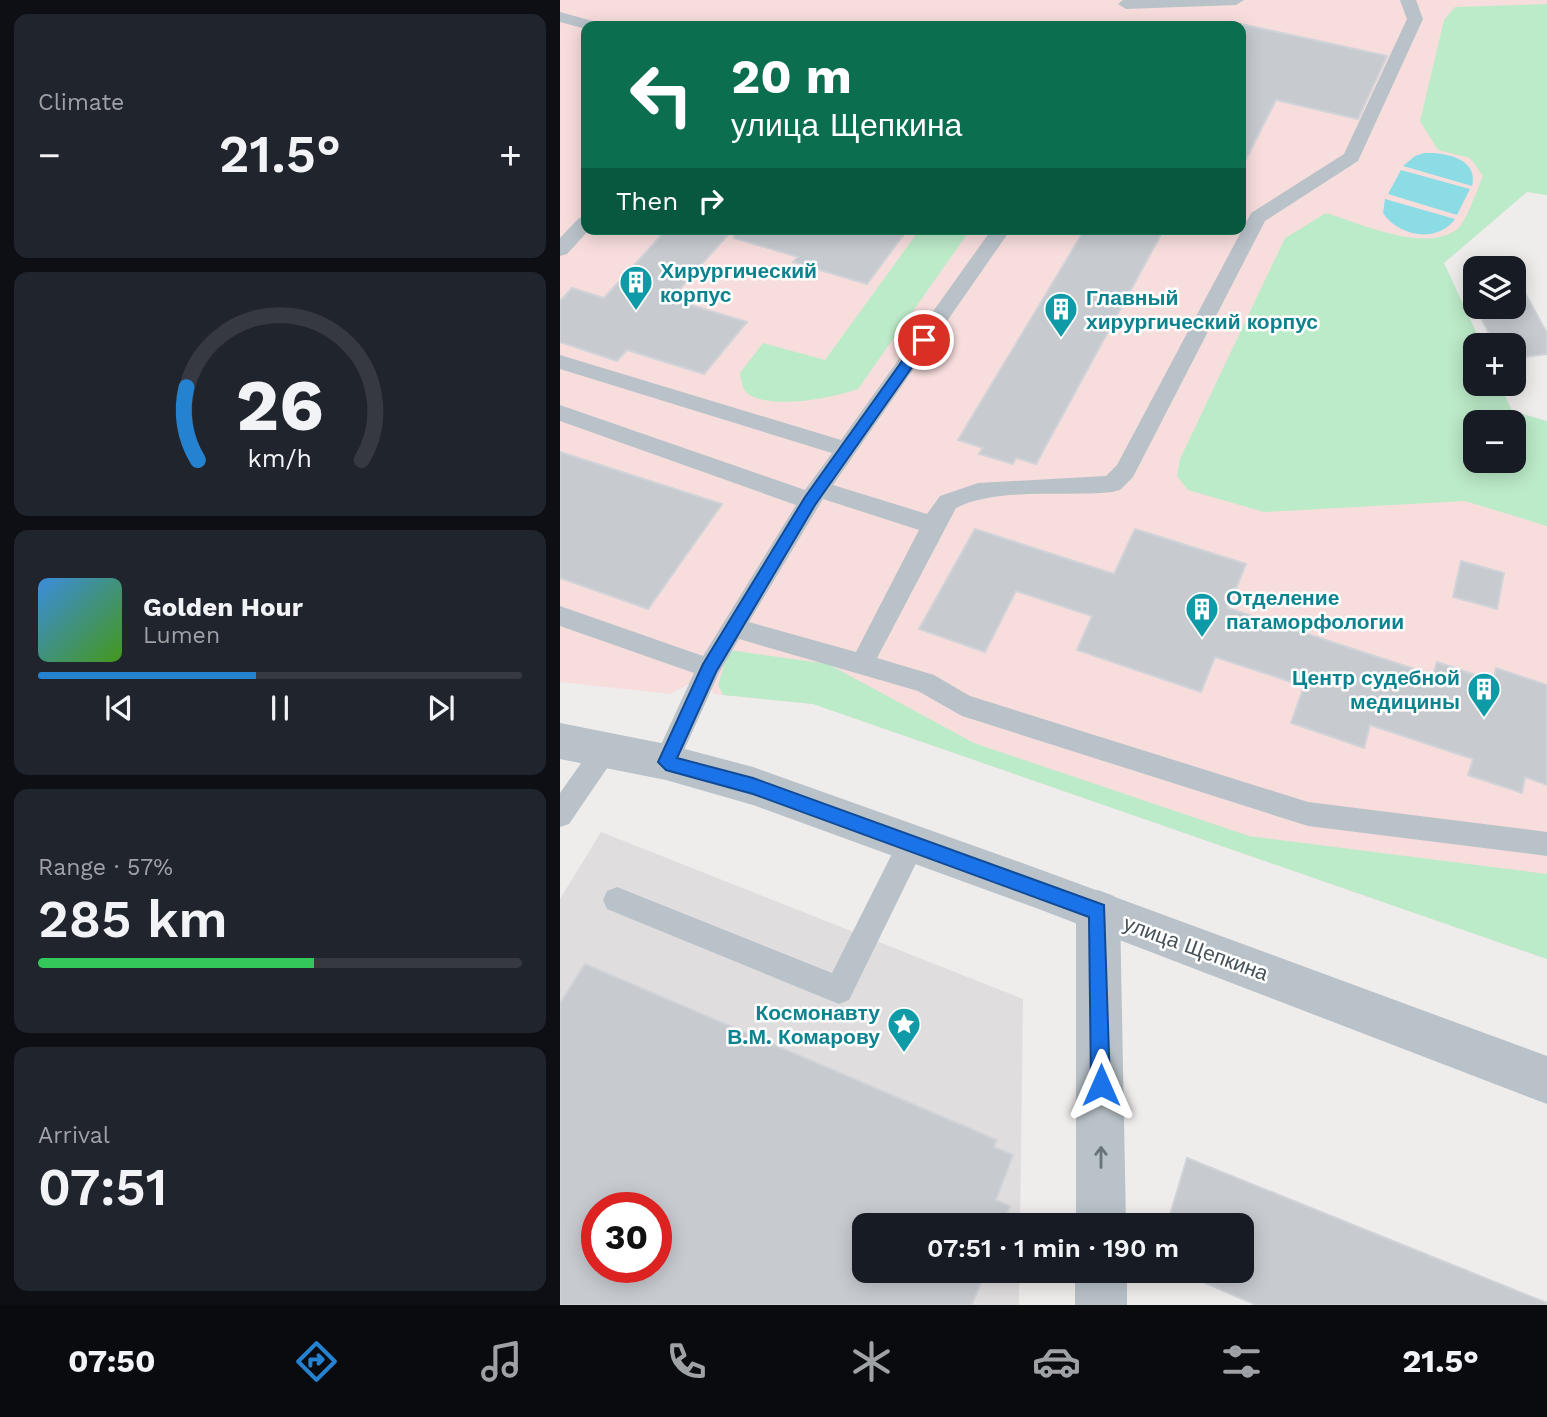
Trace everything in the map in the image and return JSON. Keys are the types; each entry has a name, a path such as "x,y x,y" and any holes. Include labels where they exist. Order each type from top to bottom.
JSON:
{"street":[{"name":"улица Щепкина","path":"560,741 666,762 753,786 1098,911 1547,1080"},
{"path":"1098,911 1101,1213"},
{"path":"1101,1283 1101,1305"}],"lane":[{"path":"1129,21 1126,2 1237,0"},
{"path":"862,664 948,501 985,490 1102,486 1112,484 1125,471 1258,217 1352,157 1415,19 1408,0"},
{"path":"560,17 581,23"},
{"path":"560,250 581,227"},
{"path":"666,762 709,668 814,495 998,235"},
{"path":"560,362 846,450"},
{"path":"560,413 814,495 933,525"},
{"path":"560,616 709,668"},
{"path":"733,628 925,681 962,705 1308,814 1547,844"},
{"path":"560,815 605,750"},
{"path":"617,900 839,990 912,843"}],"shaded area":[{"path":"560,0 1547,0 1547,195 1527,192 1444,263 1463,304 1463,319 1470,319 1476,333 1463,333 1463,396 1505,396 1512,410 1463,410 1463,473 1526,473 1526,415 1547,421 1547,959 813,704 714,694 710,688 691,683 671,694 560,682"},
{"path":"601,832 1023,999 1020,1213 852,1213 852,1283 1019,1283 1019,1305 560,1305 560,899"}],"green space":[{"path":"1547,4 1547,195 1527,192 1444,263 1463,304 1463,319 1470,319 1476,333 1463,333 1463,396 1505,396 1512,410 1463,410 1463,473 1526,473 1526,415 1547,421 1547,526 1465,501 1264,512 1188,490 1177,476 1180,459 1285,238 1326,213 1410,238 1444,236 1457,229 1464,220 1483,176 1470,158 1438,150 1420,121 1444,20 1455,7"},
{"path":"916,235 966,235 858,389 818,399 787,402 759,399 748,394 742,384 740,373 763,343 825,360"},
{"path":"729,650 828,664 974,743 1249,836 1547,874 1547,959 813,704 723,695 718,685"}],"water":[{"path":"1424,153 1450,156 1465,163 1473,177 1472,186 1403,166 1415,156"},
{"path":"1401,170 1470,189 1457,215 1388,194"},
{"path":"1385,199 1455,219 1438,232 1408,232 1390,221 1383,213"}],"building":[{"path":"1246,25 1387,56 1358,119 1276,100 1246,159"},
{"name":"Хирургический корпус","path":"662,235 728,235 671,299 747,322 704,374 627,350 617,361 560,342 560,301 572,288 604,298"},
{"path":"734,235 904,235 867,284 793,262 798,257 734,238"},
{"name":"Главный хирургический корпус","path":"1081,235 1161,235 1036,464 1016,458 1013,464 979,454 983,448 958,440"},
{"path":"1526,295 1547,333 1547,354 1526,357 1526,333 1489,333 1482,319 1526,319"},
{"path":"560,452 722,504 648,609 560,578"},
{"name":"Отделение патаморфологии","path":"975,529 1114,574 1135,529 1246,564 1228,608 1433,675 1437,662 1493,681 1496,668 1547,685 1547,785 1525,777 1522,793 1468,775 1473,759 1370,725 1364,748 1291,723 1304,686 1215,657 1201,692 1077,650 1092,616 1016,591 985,652 919,629"},
{"path":"1461,561 1504,573 1497,609 1453,597"},
{"path":"585,964 997,1140 994,1147 1013,1155 996,1200 1010,1206 1007,1213 852,1213 852,1283 981,1283 972,1305 560,1305 560,1003"},
{"path":"1187,1158 1547,1305 1256,1305 1206,1283 1254,1283 1254,1213 1171,1213"}],"place":[{"name":"Хирургический корпус","path":"636,312"},
{"name":"Главный хирургический корпус","path":"1061,339"},
{"name":"Отделение патаморфологии","path":"1202,639"},
{"name":"Центр судебной медицины","path":"1484,719"},
{"name":"Космонавту В.М. Комарову","path":"904,1054"}],"route":[{"path":"924,340 810,501 709,668 666,762 753,786 1098,911 1101,1085"}]}
